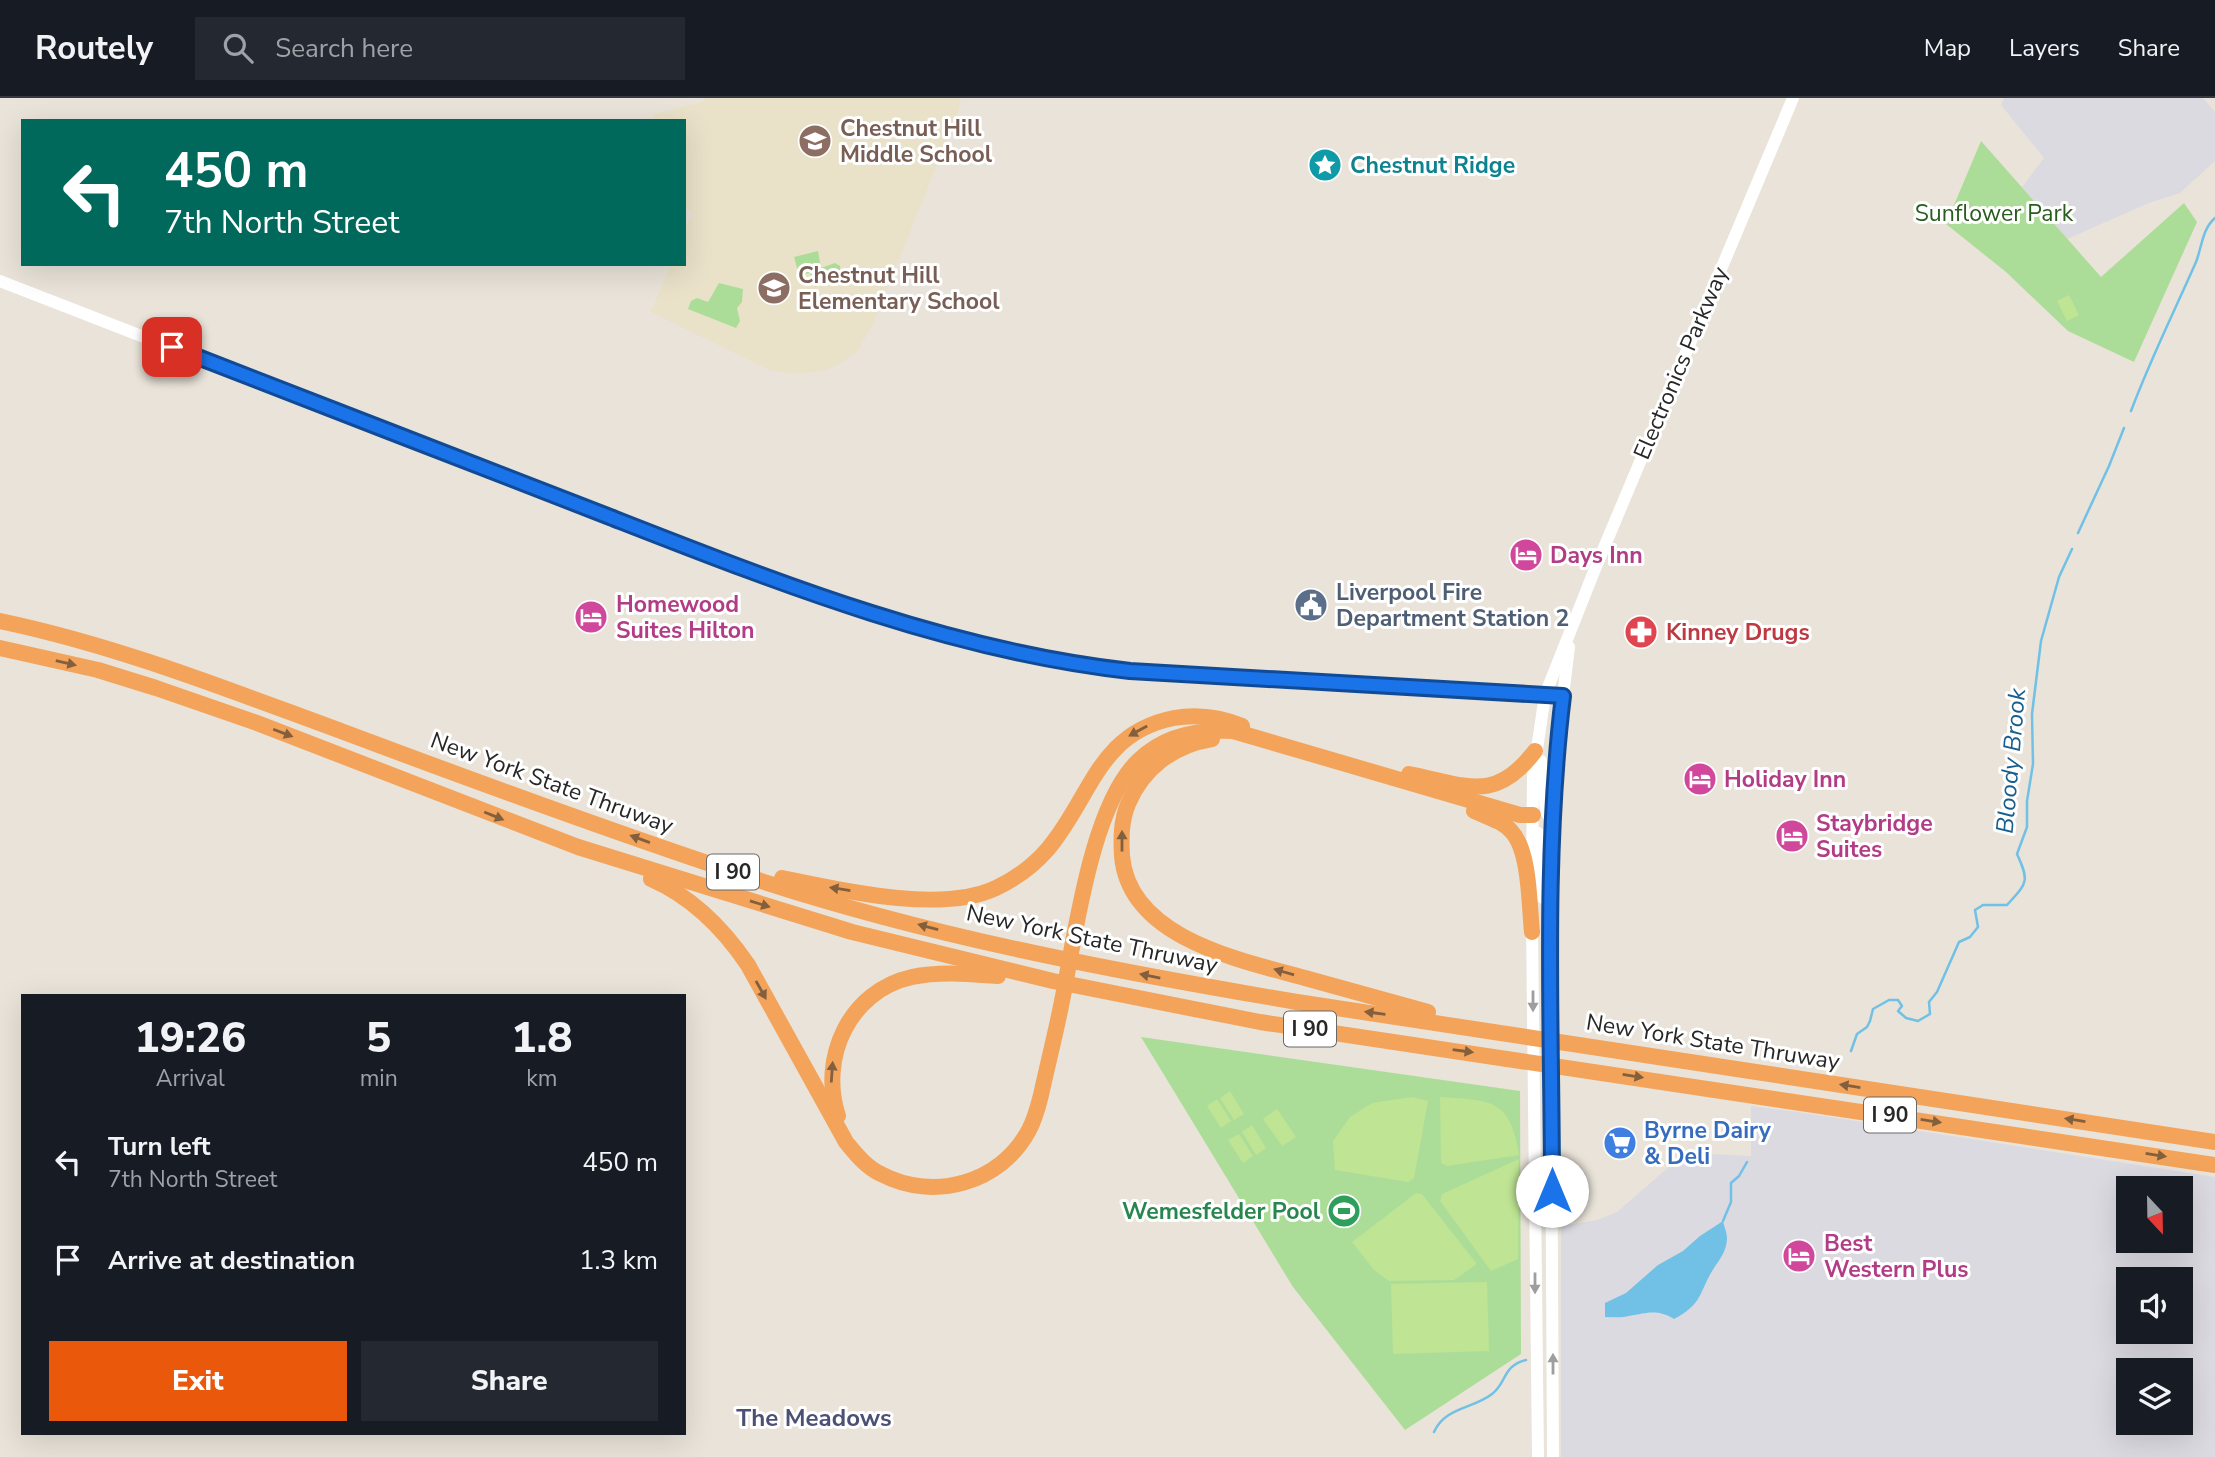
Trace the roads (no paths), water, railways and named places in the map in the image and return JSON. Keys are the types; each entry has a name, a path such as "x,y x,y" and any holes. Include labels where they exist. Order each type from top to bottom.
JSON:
{"highway":[{"name":"New York State Thruway","path":"0,621 192,675 685,856 825,901 973,939 1073,961 1297,1002 2215,1142"},
{"name":"New York State Thruway","path":"0,648 98,670 156,688 257,723 578,848 852,932 1053,981 1260,1022 1515,1058 2215,1165"},
{"path":"685,856 824,887 886,896 946,899 981,894 1021,874 1041,856 1059,834 1104,760 1121,742 1139,730 1161,721 1195,716 1231,721 1251,729"},
{"path":"578,848 663,884 714,921 748,965 846,1142 871,1168 899,1182 936,1187 972,1181 1002,1164 1016,1149 1035,1116 1094,827 1107,795 1128,762 1147,746 1179,730 1210,724 1229,725 1370,762 1501,822 1521,845 1525,859 1532,932"},
{"path":"1069,950 1097,840 1115,794 1139,760 1157,746 1176,737 1214,730 1233,731 1522,808 1533,815"},
{"path":"1294,748 1220,738 1198,741 1160,760 1134,790 1124,814 1121,838 1123,863 1134,894 1151,915 1198,944 1265,967 1491,1030"},
{"path":"1406,778 1476,787 1489,786 1502,783 1516,774 1535,751"},
{"path":"1053,981 940,974 899,981 869,998 844,1028 837,1042 832,1067 834,1100 846,1132 873,1161 894,1174 909,1179 946,1181 967,1176 991,1165 1016,1141 1031,1113 1059,1000"}],"main road":[{"name":"Electronics Parkway","path":"1539,1455 1535,1364 1532,932 1535,751 1539,725 1545,695 1793,98"},
{"path":"0,281 759,576 994,648 1077,665 1130,671 1563,696"},
{"name":"Electronics Parkway","path":"1552,1457 1550,975 1553,824 1556,752 1572,630"},
{"path":"1508,693 1524,699 1534,708 1539,725 1546,812 1553,824"},
{"path":"1533,815 1553,824"},
{"path":"1533,815 1541,844 1544,920 1550,975"},
{"path":"1535,1364 1547,1447 1552,1457"}],"water":[{"path":"1723,1221 1727,1242 1691,1308 1674,1319 1652,1313 1605,1317 1605,1303 1626,1293 1658,1265 1683,1251"}],"waterway":[{"name":"Bloody Brook","path":"2131,411 2196,262 2205,233 2215,218"},
{"name":"Bloody Brook","path":"2078,533 2124,428"},
{"name":"Bloody Brook","path":"1851,1051 1857,1034 1867,1027 1873,1009 1889,1000 1898,1000 1902,1006 1898,1011 1906,1018 1918,1021 1930,1014 1929,1002 1937,992 1959,942 1970,937 1978,927 1975,910 1983,905 2007,905 2022,887 2025,877 2017,854 2027,827 2027,801 2033,764 2032,714 2041,641 2059,577 2072,549"},
{"path":"1723,1221 1731,1202 1731,1183 1739,1176 1747,1162"},
{"path":"1434,1432 1452,1413 1492,1394 1509,1370 1526,1360"}],"place":[{"name":"Chestnut Hill Middle School","path":"815,141"},
{"name":"Chestnut Ridge","path":"1325,165"},
{"name":"Chestnut Hill Elementary School","path":"774,288"},
{"name":"Days Inn","path":"1526,555"},
{"name":"Liverpool Fire Department Station 2","path":"1311,605"},
{"name":"Homewood Suites Hilton","path":"591,617"},
{"name":"Kinney Drugs","path":"1641,632"},
{"name":"Holiday Inn","path":"1700,779"},
{"name":"Staybridge Suites","path":"1792,836"},
{"name":"Byrne Dairy & Deli","path":"1620,1143"},
{"name":"Wemesfelder Pool","path":"1344,1211"},
{"name":"Best Western Plus","path":"1799,1256"}],"district":[{"name":"The Meadows","path":"814,1418"}],"park label":[{"name":"Sunflower Park","path":"1994,213"}]}
